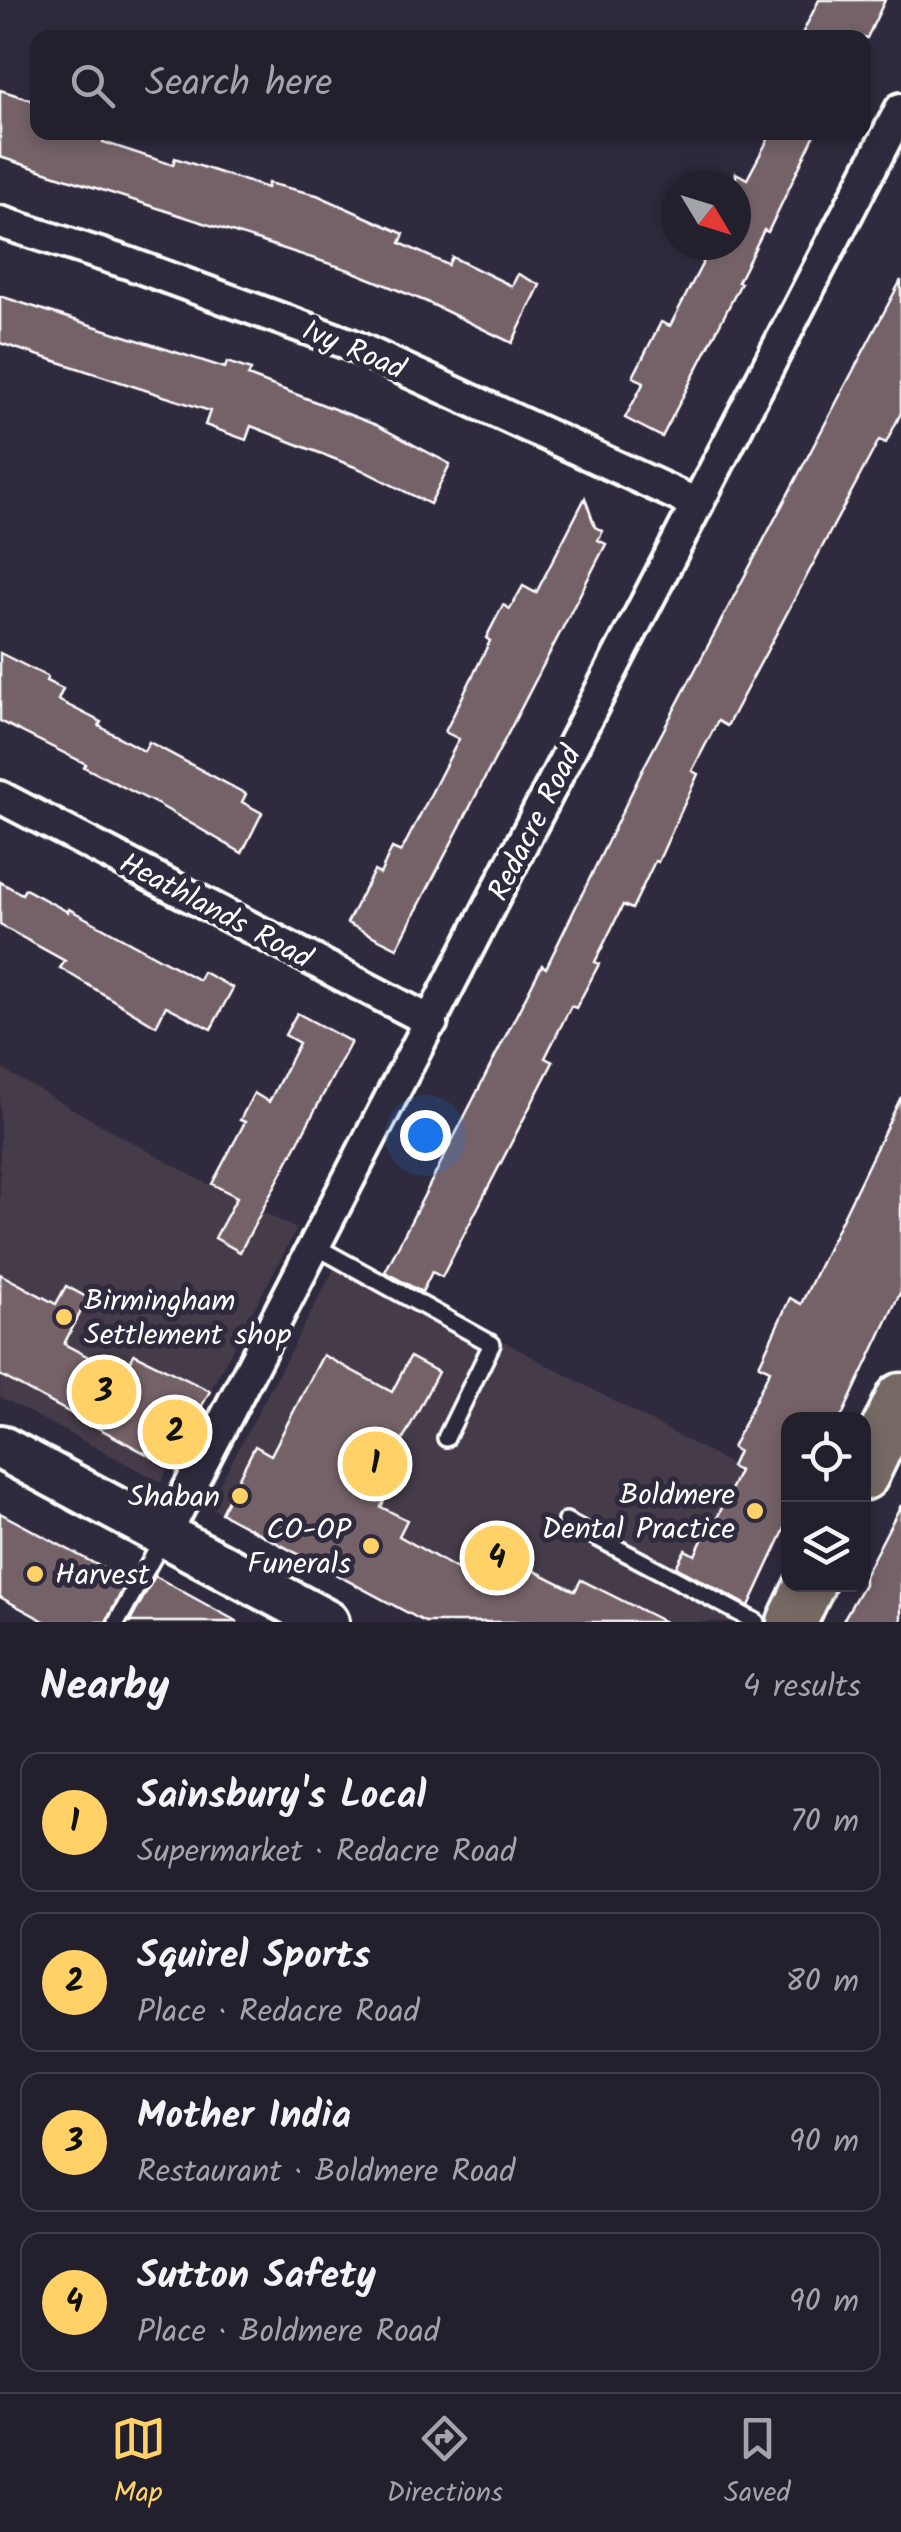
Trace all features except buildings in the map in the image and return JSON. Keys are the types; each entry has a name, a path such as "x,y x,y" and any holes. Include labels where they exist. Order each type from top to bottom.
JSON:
{"main road":[{"path":"871,1460 901,1398"},
{"path":"0,1448 327,1622"},
{"path":"792,1622 806,1592"}],"street":[{"name":"Redacre Road","path":"164,1536 901,109"},
{"name":"Ivy Road","path":"0,222 128,263 349,344 697,504"},
{"name":"Heathlands Road","path":"0,797 432,1022"}],"lane":[{"path":"315,1246 492,1344 446,1438"},
{"path":"566,1521 756,1622"},
{"path":"117,1622 164,1536"}],"shaded area":[{"path":"0,1068 198,1179 297,1229 161,1482 0,1397"},
{"path":"342,1254 781,1491 781,1539 741,1622 425,1622 208,1506"}],"place":[{"name":"Birmingham Settlement shop","path":"64,1317"},
{"name":"Mother India","path":"104,1392"},
{"name":"Squirel Sports","path":"175,1432"},
{"name":"Sainsbury's Local","path":"375,1464"},
{"name":"Shaban","path":"240,1496"},
{"name":"Boldmere Dental Practice","path":"755,1511"},
{"name":"CO-OP Funerals","path":"371,1546"},
{"name":"Sutton Safety","path":"497,1558"},
{"name":"Harvest","path":"35,1574"}]}
